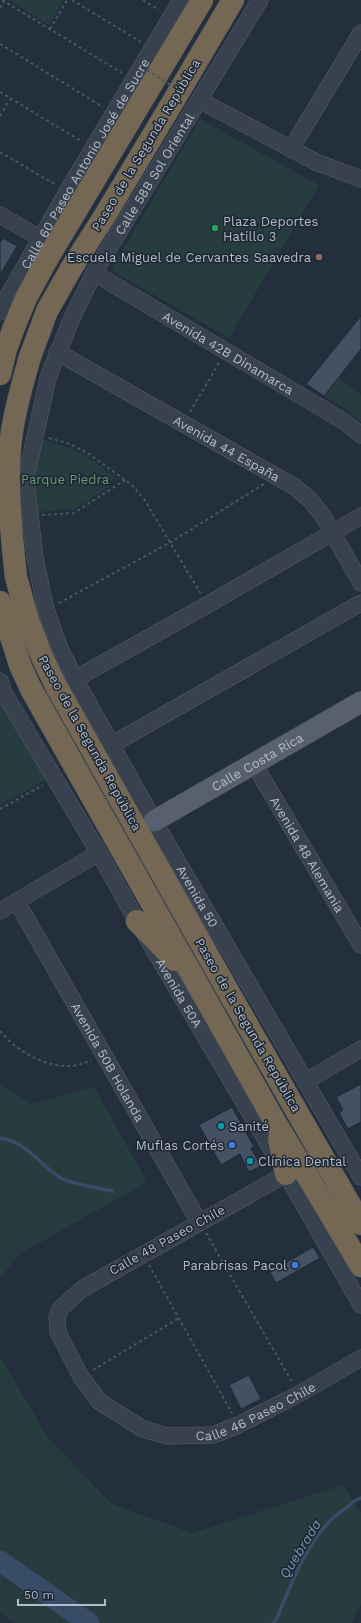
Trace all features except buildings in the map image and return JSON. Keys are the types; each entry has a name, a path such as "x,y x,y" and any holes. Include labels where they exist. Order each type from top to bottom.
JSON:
{"highway":[{"name":"Paseo de la Segunda República","path":"0,374 6,349 26,298 202,0"},
{"name":"Paseo de la Segunda República","path":"233,0 104,217 72,266 47,311 30,356 17,401 12,431 9,465 12,544 16,577 28,620 42,657 56,686 361,1224"},
{"name":"Paseo de la Segunda República","path":"0,602 20,665 31,689 275,1122 361,1266"},
{"path":"137,921 194,979"},
{"path":"275,1122 286,1174"},
{"path":"330,1170 361,1206"}],"main road":[{"name":"Calle Costa Rica","path":"154,821 361,702"}],"street":[{"path":"171,17 181,0"},
{"name":"Calle 58B Sol Oriental","path":"27,489 29,478 28,469 48,378 57,352 71,320 94,273 194,98 260,0"},
{"name":"Calle 60 Paseo Antonio José de Sucre","path":"1,305 171,17"},
{"path":"291,149 361,33"},
{"path":"194,98 316,162 361,179"},
{"path":"0,215 40,238"},
{"name":"Avenida 42B Dinamarca","path":"94,273 225,352 346,422 361,435"},
{"name":"Avenida 44 España","path":"57,352 295,487 310,500 323,516 361,582"},
{"path":"0,444 10,447 18,453 24,460 28,469"},
{"path":"0,509 12,506 21,498 27,489"},
{"path":"27,489 35,558 46,610"},
{"path":"75,679 208,605 361,516"},
{"path":"111,745 361,603"},
{"name":"Avenida 50","path":"46,610 59,646 111,745 306,1081 359,1166"},
{"name":"Avenida 50A","path":"1,689 99,852 137,921 286,1174 361,1305"},
{"name":"Avenida 48 Alemania","path":"254,764 361,944"},
{"path":"0,911 99,852"},
{"name":"Avenida 50B Holanda","path":"17,902 199,1222"},
{"path":"306,1081 361,1049"},
{"name":"Calle 48 Paseo Chile","path":"57,1317 62,1308 82,1289 286,1174"},
{"name":"Calle 46 Paseo Chile","path":"57,1317 58,1332 81,1377 100,1402 143,1429 167,1436 192,1437 213,1435 238,1425 299,1394 361,1358"}],"path":[{"path":"0,8 4,0 50,30 133,80"},
{"path":"50,30 67,0"},
{"path":"72,0 152,48"},
{"path":"143,0 171,17"},
{"path":"0,44 114,114"},
{"path":"147,70 194,98"},
{"path":"0,92 93,148"},
{"path":"0,116 11,98"},
{"path":"0,152 67,192"},
{"path":"183,424 225,352"},
{"path":"35,434 70,444 89,454 132,485 144,499 208,605"},
{"path":"46,610 171,542 277,476"},
{"path":"30,516 74,513 125,480"},
{"path":"0,809 54,779"},
{"path":"0,1031 25,1054 44,1062 64,1065 84,1064 103,1054"},
{"path":"199,1222 299,1394"},
{"path":"142,1254 238,1425"},
{"path":"81,1377 179,1318"}],"green space":[{"path":"8,0 63,0 49,25"},
{"name":"Plaza Deportes Hatillo 3","path":"200,119 319,185 229,338 111,270"},
{"path":"338,378 361,395 361,422 345,408 324,396"},
{"name":"Parque Piedra","path":"39,439 68,448 93,461 110,473 113,477 110,486 75,509 35,512 34,469"},
{"path":"4,702 47,779 0,805 0,704"},
{"path":"0,1084 31,1104 94,1087 147,1182 18,1255 0,1279"},
{"path":"0,1356 48,1438 112,1504 192,1533 343,1485 361,1513 361,1605 351,1623 15,1623 0,1613"}],"waterway":[{"name":"Quebrada","path":"0,1138 10,1140 26,1149 53,1173 61,1178 78,1184 112,1191"},
{"name":"Quebrada","path":"273,1623 277,1618 300,1565 314,1540 335,1516 356,1500 361,1498"},
{"path":"0,1561 89,1623"}],"place":[{"name":"Plaza Deportes Hatillo 3","path":"215,228"},
{"name":"Escuela Miguel de Cervantes Saavedra","path":"319,257"},
{"name":"Sanité","path":"221,1126"},
{"name":"Muflas Cortés","path":"232,1145"},
{"name":"Clínica Dental","path":"250,1161"},
{"name":"Parabrisas Pacol","path":"295,1265"}]}
